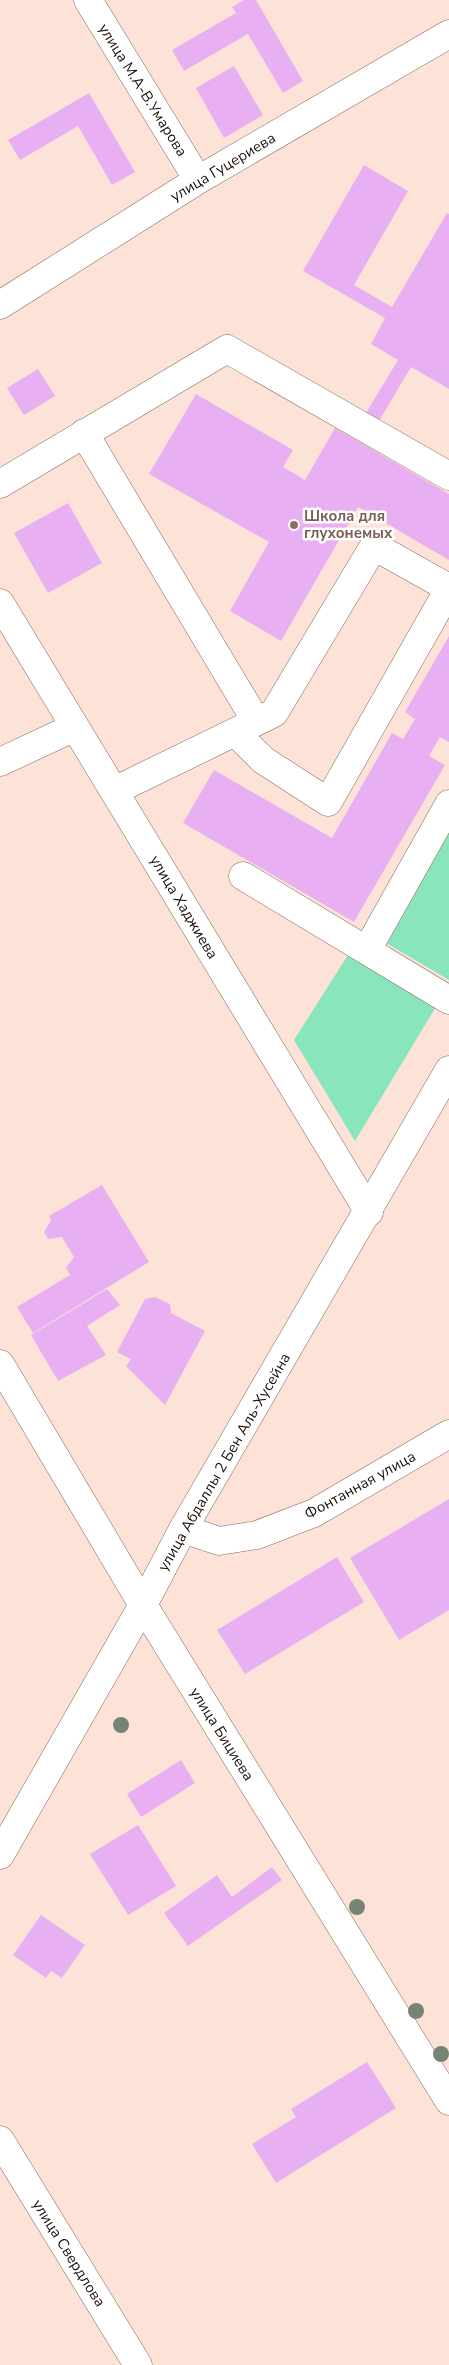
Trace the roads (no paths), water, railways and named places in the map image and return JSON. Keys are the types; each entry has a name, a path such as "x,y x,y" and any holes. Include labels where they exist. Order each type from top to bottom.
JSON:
{"street":[{"name":"улица М.А-В.Умарова","path":"88,0 198,180"},
{"name":"улица Гуцериева","path":"0,305 198,180 449,34"},
{"path":"0,484 227,349 449,476"},
{"path":"84,433 246,726 263,760 328,802 449,588 374,546 274,713 246,726 114,791"},
{"name":"улица Хаджиева","path":"0,603 369,1212"},
{"path":"0,762 75,727"},
{"path":"367,950 449,804"},
{"path":"243,876 449,1000"},
{"name":"улица Абдаллы 2 Бен Аль-Хусейна","path":"0,1855 143,1605 183,1530 369,1212 449,1070"},
{"name":"улица Бициева","path":"0,1364 143,1605 449,2102"},
{"name":"Фонтанная улица","path":"183,1530 219,1541 257,1535 314,1513 449,1434"},
{"name":"улица Свердлова","path":"0,2140 138,2365"}],"place":[{"name":"Школа для глухонемых","path":"294,525"}]}
